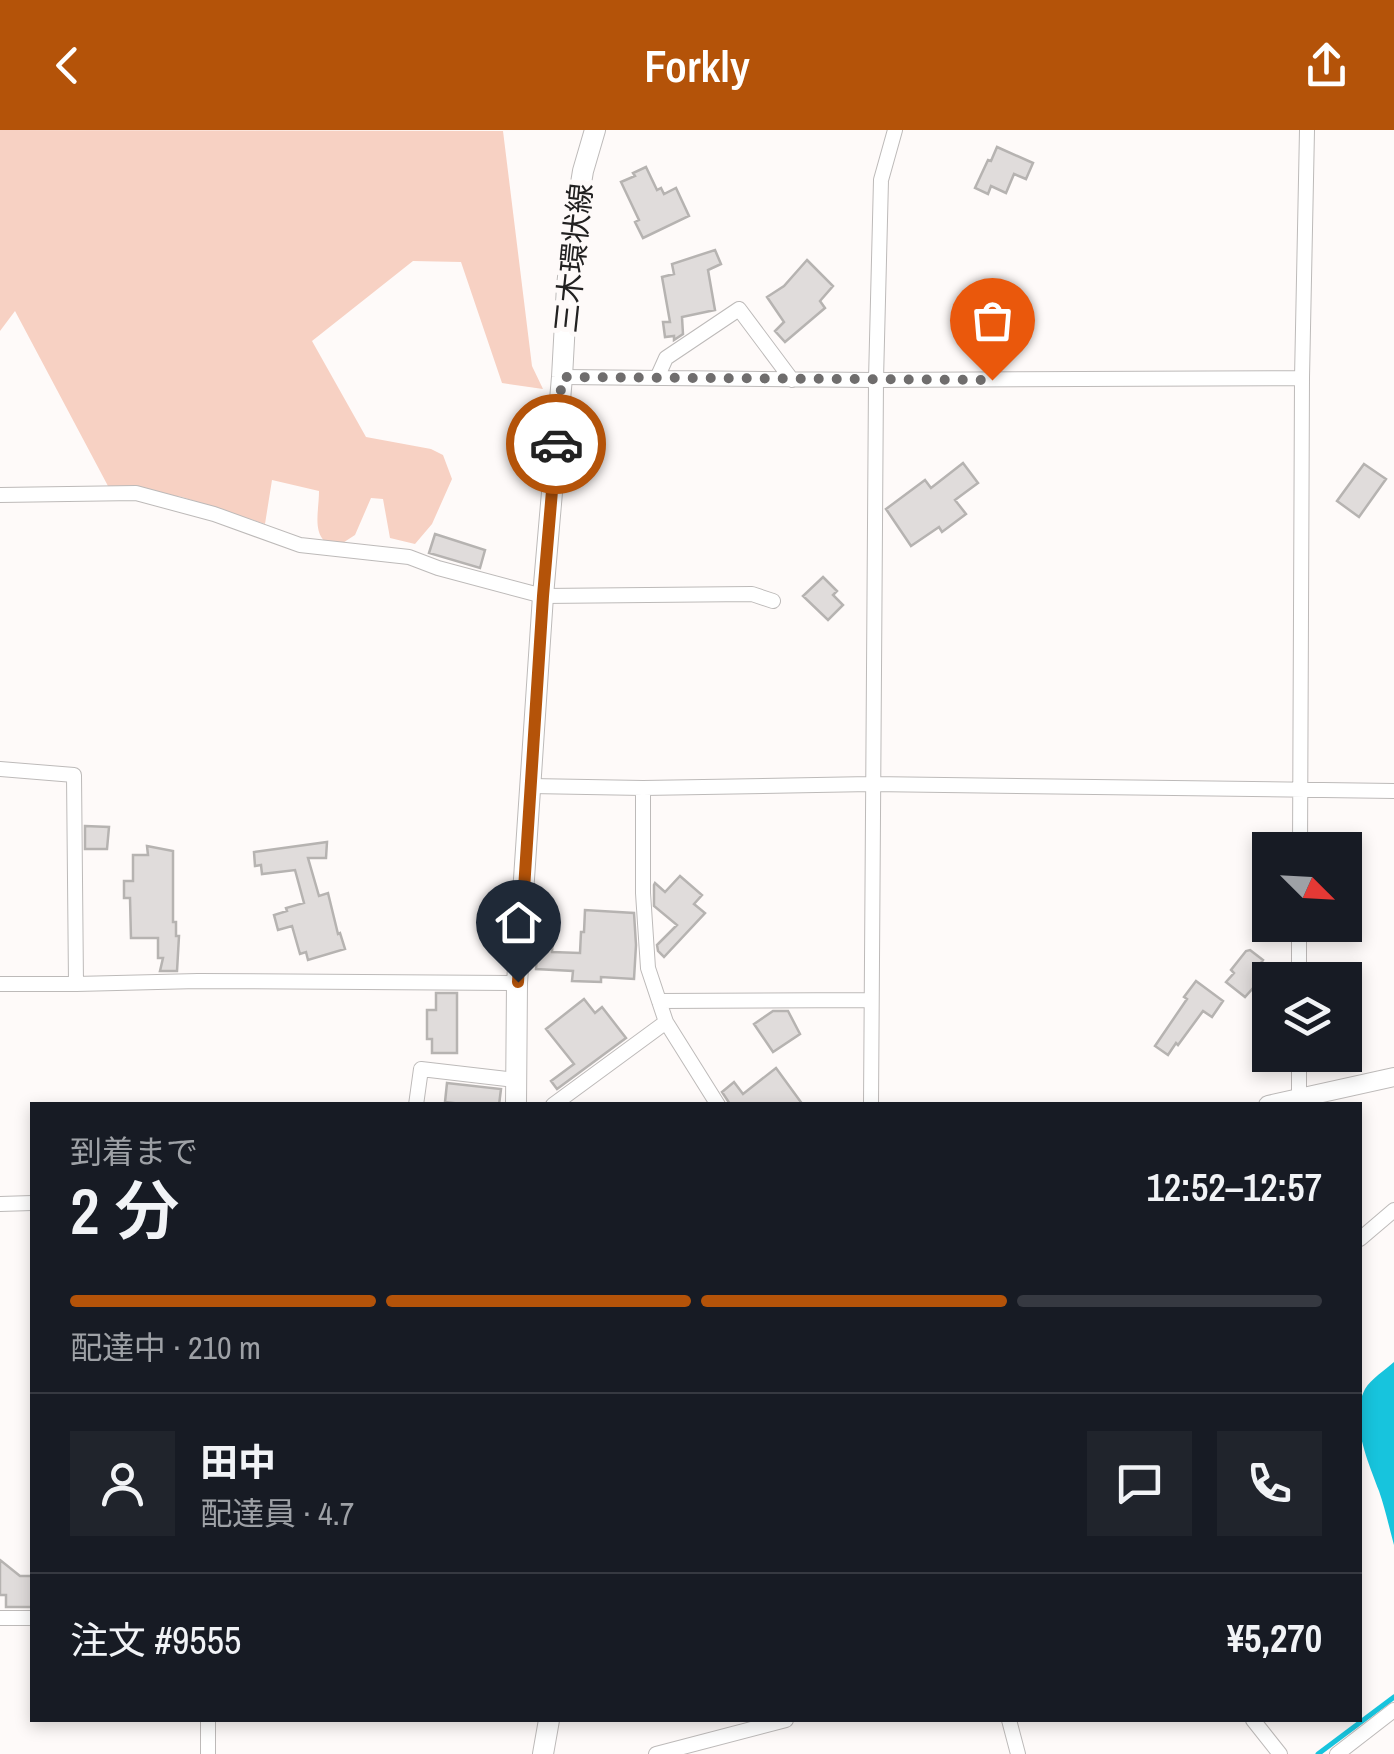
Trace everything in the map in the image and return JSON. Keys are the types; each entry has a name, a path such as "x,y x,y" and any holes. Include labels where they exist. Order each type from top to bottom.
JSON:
{"main road":[{"name":"三木環状線","path":"516,1102 518,982 543,596 574,226 594,130"},
{"path":"544,1754 549,1722"}],"street":[{"path":"871,1102 876,380 881,180 895,130"},
{"path":"1300,832 1307,130"},
{"path":"657,378 666,358 739,309 792,380"},
{"path":"562,377 1302,378"},
{"path":"0,495 136,493 214,514 300,545 409,557 543,596 752,594 773,601"},
{"path":"0,769 74,775 76,984"},
{"path":"530,786 872,784 1394,791"},
{"path":"643,788 642,893 648,968 666,1022 716,1102"},
{"path":"0,984 518,982"},
{"path":"659,1001 871,1000"},
{"path":"557,1102 666,1022"},
{"path":"416,1102 421,1069 514,1080"},
{"path":"1299,1072 1299,1098"},
{"path":"1281,1102 1394,1077"},
{"path":"0,1204 30,1203"},
{"path":"1362,1237 1394,1210"},
{"path":"0,1618 30,1618"},
{"path":"1337,1754 1394,1710"},
{"path":"208,1722 208,1754"},
{"path":"656,1754 778,1722"},
{"path":"1010,1722 1018,1754"},
{"path":"1255,1722 1280,1754"}],"shaded area":[{"path":"0,130 503,131 532,366 543,389 502,383 461,262 413,261 312,341 366,437 431,449 443,455 452,479 432,524 415,544 390,538 383,499 371,498 355,535 335,548 319,532 319,491 272,480 265,524 182,497 108,486 15,311 0,331"}],"water":[{"path":"1394,1362 1394,1545 1362,1440 1362,1398 1374,1378"}],"building":[{"path":"997,147 1033,163 1026,179 1014,174 1006,193 991,186 988,194 975,188"},
{"path":"646,167 657,190 661,188 664,194 676,188 689,216 643,238 621,182"},
{"path":"715,250 721,264 708,270 715,310 682,317 683,334 674,340 674,336 665,337 663,322 670,322 662,277 674,274 672,264"},
{"path":"807,260 833,286 820,301 825,308 785,342 775,331 784,322 767,297 784,286"},
{"path":"963,463 978,483 955,500 966,514 942,532 939,527 911,546 886,509 925,480 931,488"},
{"path":"1364,464 1386,479 1359,517 1337,501"},
{"path":"435,534 485,550 480,568 429,553"},
{"path":"823,577 837,591 833,595 843,605 828,620 803,596"},
{"path":"85,826 109,827 107,849 85,849"},
{"path":"327,842 326,858 308,858 319,896 328,893 345,949 308,960 306,952 300,954 292,926 278,930 274,915 304,903 295,870 262,874 261,865 255,866 254,852"},
{"path":"147,846 173,851 173,922 179,936 177,971 160,971 163,958 158,958 158,938 131,938 130,898 124,898 124,881 133,881 133,855 148,855"},
{"path":"680,876 702,895 694,904 705,913 664,957 657,945 677,925 654,906 654,885 665,892"},
{"path":"541,909 555,910 552,952 580,953 585,910 634,913 634,979 601,977 601,982 572,981 573,971 536,969"},
{"path":"1246,951 1263,960 1252,962 1252,989 1245,997 1226,982"},
{"path":"1196,981 1223,1001 1212,1017 1203,1011 1168,1055 1155,1046"},
{"path":"436,993 457,993 457,1053 432,1053 432,1039 427,1039 427,1010 436,1010"},
{"path":"584,999 595,1013 602,1007 626,1038 557,1089 551,1081 574,1064 546,1029"},
{"path":"773,1011 788,1011 800,1034 773,1052 754,1024"},
{"path":"776,1068 801,1102 729,1102 722,1092 734,1082 743,1094"},
{"path":"447,1083 501,1089 499,1102 445,1102"},
{"path":"0,1560 20,1576 30,1576 30,1607 6,1607 6,1595 0,1595"}],"waterway":[{"path":"1362,1721 1394,1697"},
{"path":"1318,1754 1361,1722"}],"way so far":[{"path":"556,444 562,377 992,380"}],"route":[{"path":"518,982 556,444"}]}
